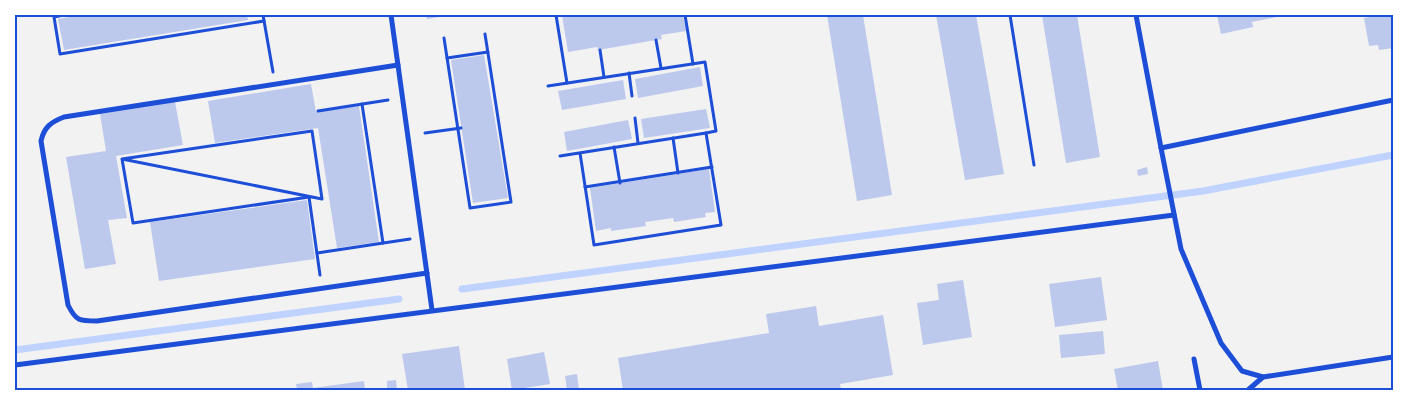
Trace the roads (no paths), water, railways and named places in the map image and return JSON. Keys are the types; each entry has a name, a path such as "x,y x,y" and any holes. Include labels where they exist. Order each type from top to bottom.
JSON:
{"street":[{"path":"391,15 432,310"},
{"path":"1136,15 1181,249 1221,343 1242,371 1263,376 1393,357"},
{"path":"398,65 64,117 47,125 43,132 42,148 68,305 74,317 82,321 97,321 427,273"},
{"path":"1161,148 1393,100"},
{"path":"15,364 1174,215"},
{"path":"1194,359 1200,390"},
{"path":"1248,390 1263,376"}],"waterway":[{"path":"462,289 1203,191 1393,155"},
{"path":"15,350 399,299"}]}
